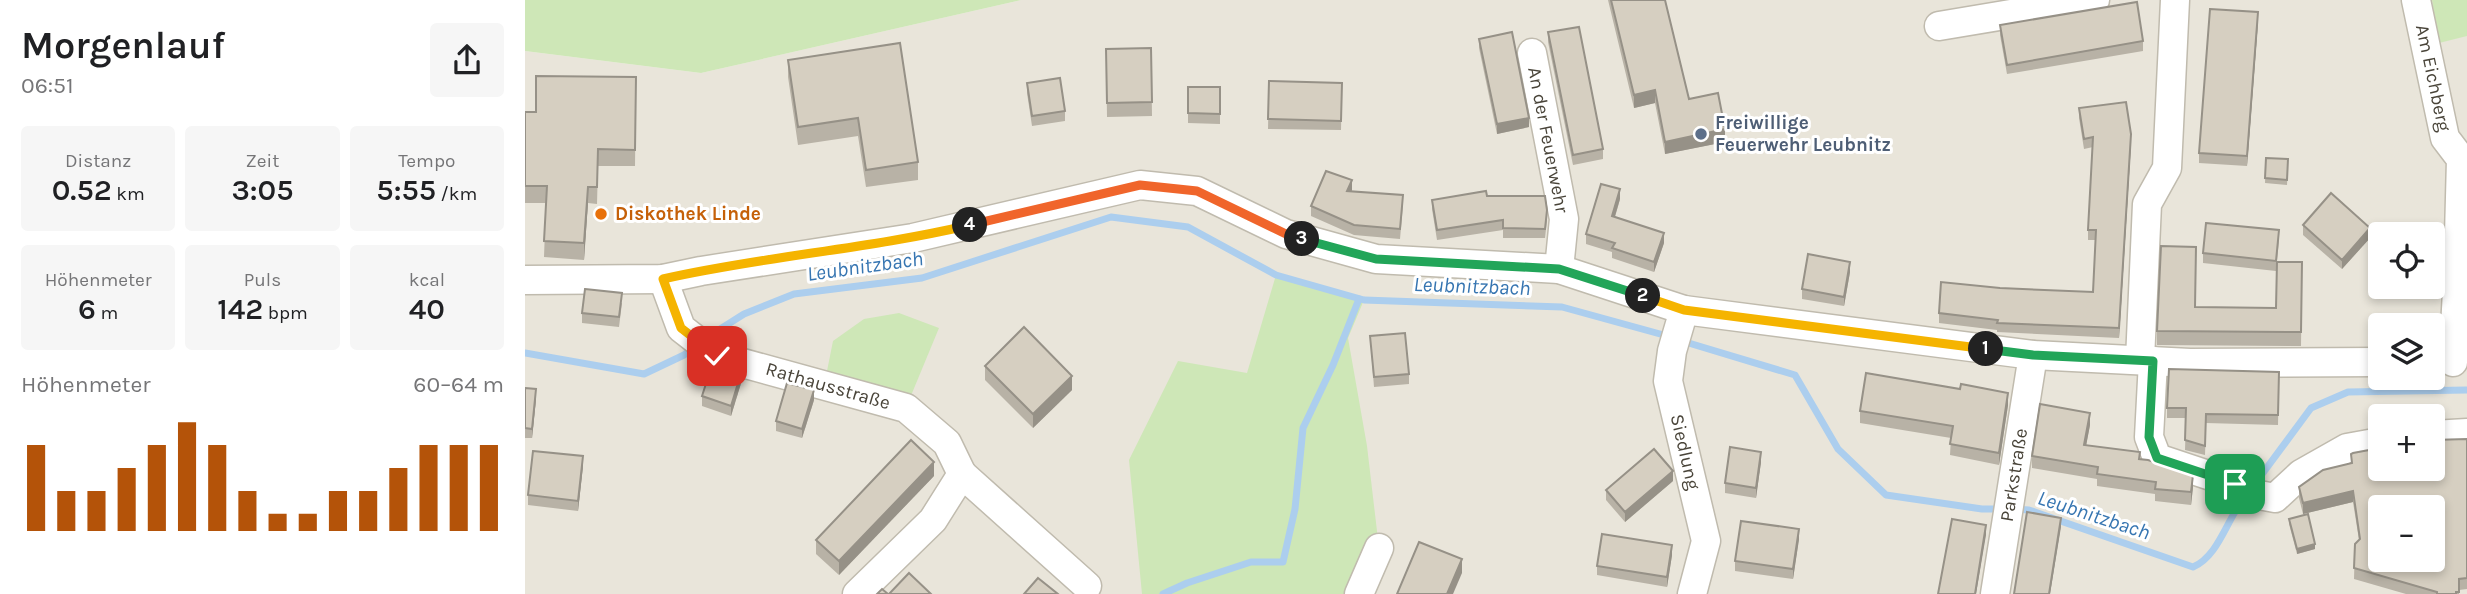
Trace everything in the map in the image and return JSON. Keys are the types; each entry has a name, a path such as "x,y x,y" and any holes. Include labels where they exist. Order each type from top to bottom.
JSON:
{"street":[{"path":"1939,26 2095,0"},
{"path":"2175,0 2167,168 2147,204 2146,361 2149,437 2157,458 2256,492 2301,474 2347,449 2368,445"},
{"name":"Am Eichberg","path":"2416,0 2445,138 2461,159 2458,274 2451,362"},
{"name":"An der Feuerwehr","path":"1532,53 1563,219 1559,269"},
{"path":"525,280 663,279 913,238 1140,185 1197,191 1286,234 1376,259 1559,269 1683,316 1746,318 2033,355 2146,361 2368,362"},
{"name":"Rathausstraße","path":"663,279 681,328 717,356 906,408 947,443 962,474 1087,586"},
{"name":"Siedlung","path":"1683,316 1672,351 1668,381 1706,541 1692,594"},
{"name":"Parkstraße","path":"1995,594 2033,355"},
{"path":"2445,434 2467,433"},
{"path":"857,594 933,520 962,474"},
{"path":"1359,594 1379,548"}],"shaded area":[{"path":"1021,0 2467,0 2467,594 525,594 525,51 701,73"}],"green space":[{"path":"525,0 1021,0 701,73 525,51"},
{"path":"2432,0 2467,0 2467,36 2439,43"},
{"path":"1276,275 1364,300 1348,338 1367,446 1379,548 1359,594 1142,594 1129,460 1178,361 1247,373"},
{"path":"899,313 939,328 910,398 827,371 833,341 864,319"}],"building":[{"path":"1611,0 1665,0 1689,99 1718,93 1725,129 1665,142 1655,90 1634,95"},
{"path":"2137,2 2143,41 2007,65 2000,25"},
{"path":"2210,9 2258,12 2247,156 2199,153"},
{"path":"1579,27 1603,149 1573,155 1548,32"},
{"path":"1512,32 1529,118 1497,124 1479,39"},
{"path":"900,43 918,162 866,170 858,118 798,127 788,60"},
{"path":"1151,48 1152,102 1107,103 1106,49"},
{"path":"536,76 636,77 635,150 598,149 597,187 588,187 584,243 544,241 547,186 525,186 525,112 536,112"},
{"path":"1060,78 1065,111 1032,116 1027,83"},
{"path":"1269,81 1342,83 1341,121 1268,119"},
{"path":"1188,87 1220,87 1220,114 1188,113"},
{"path":"2126,102 2131,134 2119,328 1997,323 1998,320 1939,313 1941,282 2000,288 2093,292 2096,230 2088,230 2093,137 2084,139 2079,108"},
{"path":"2266,158 2288,159 2287,180 2265,178"},
{"path":"1326,171 1352,180 1347,191 1403,195 1400,229 1354,225 1311,206"},
{"path":"1601,184 1620,189 1612,216 1664,233 1654,262 1612,248 1615,243 1586,234"},
{"path":"1486,191 1487,196 1545,196 1545,229 1503,228 1503,220 1437,230 1432,200"},
{"path":"2331,193 2368,226 2368,230 2342,260 2303,225"},
{"path":"2206,223 2279,230 2276,261 2203,253"},
{"path":"2161,246 2196,247 2195,307 2276,308 2277,262 2302,262 2301,332 2157,331"},
{"path":"1808,254 1850,262 1844,297 1802,289"},
{"path":"585,289 622,293 619,317 582,313"},
{"path":"1024,327 1072,376 1033,414 985,366"},
{"path":"1405,333 1409,374 1374,377 1370,336"},
{"path":"713,362 742,370 731,406 702,396"},
{"path":"2169,369 2279,372 2278,415 2206,414 2205,446 2185,440 2186,408 2167,408"},
{"path":"1866,373 1960,389 1961,384 2008,393 1999,453 1950,444 1953,426 1860,411"},
{"path":"787,383 814,390 802,429 776,421"},
{"path":"525,388 536,389 532,429 525,428"},
{"path":"2040,404 2090,413 2084,445 2140,452 2139,459 2193,475 2191,492 2155,489 2156,482 2097,474 2098,467 2032,456"},
{"path":"2467,439 2467,578 2459,579 2459,592 2437,594 2354,568 2355,544 2360,539 2353,491 2303,503 2299,487 2323,470 2352,463 2353,453 2368,450 2368,481 2445,481 2445,440"},
{"path":"911,440 934,462 839,561 816,540"},
{"path":"1730,447 1761,452 1756,488 1725,483"},
{"path":"1654,449 1673,471 1625,512 1606,490"},
{"path":"533,451 583,456 578,501 528,495"},
{"path":"2027,512 2061,518 2049,594 2014,594"},
{"path":"2308,514 2315,544 2297,549 2289,519"},
{"path":"1952,519 1986,525 1975,594 1938,594"},
{"path":"1741,521 1799,529 1793,569 1735,561"},
{"path":"1602,534 1672,545 1667,577 1597,566"},
{"path":"1419,542 1462,559 1447,594 1397,594"},
{"path":"909,573 931,594 889,594"},
{"path":"1038,578 1058,594 1024,594"}],"waterway":[{"name":"Leubnitzbach","path":"706,338 744,314 794,294 922,278 1111,217 1188,227 1276,275 1364,300 1562,307 1671,337"},
{"path":"1163,594 1187,583 1251,562 1283,562 1295,509 1303,428 1333,365 1359,299"},
{"name":"Leubnitzbach","path":"1682,341 1795,375 1838,449 1886,495 1982,509 2002,509"},
{"name":"Leubnitzbach","path":"525,353 644,374 684,355 694,347"},
{"name":"Leubnitzbach","path":"2254,485 2311,408 2348,392 2467,390"},
{"name":"Leubnitzbach","path":"2014,509 2029,510 2193,567 2202,562 2216,546 2245,497"}],"place":[{"name":"Freiwillige Feuerwehr Leubnitz","path":"1701,134"},
{"name":"Diskothek Linde","path":"601,214"}],"route":[{"path":"717,356 681,328 663,279 913,238 1140,185 1197,191 1286,234 1376,259 1559,269 1684,310 2033,355 2153,361 2149,437 2157,458 2235,484"}]}
